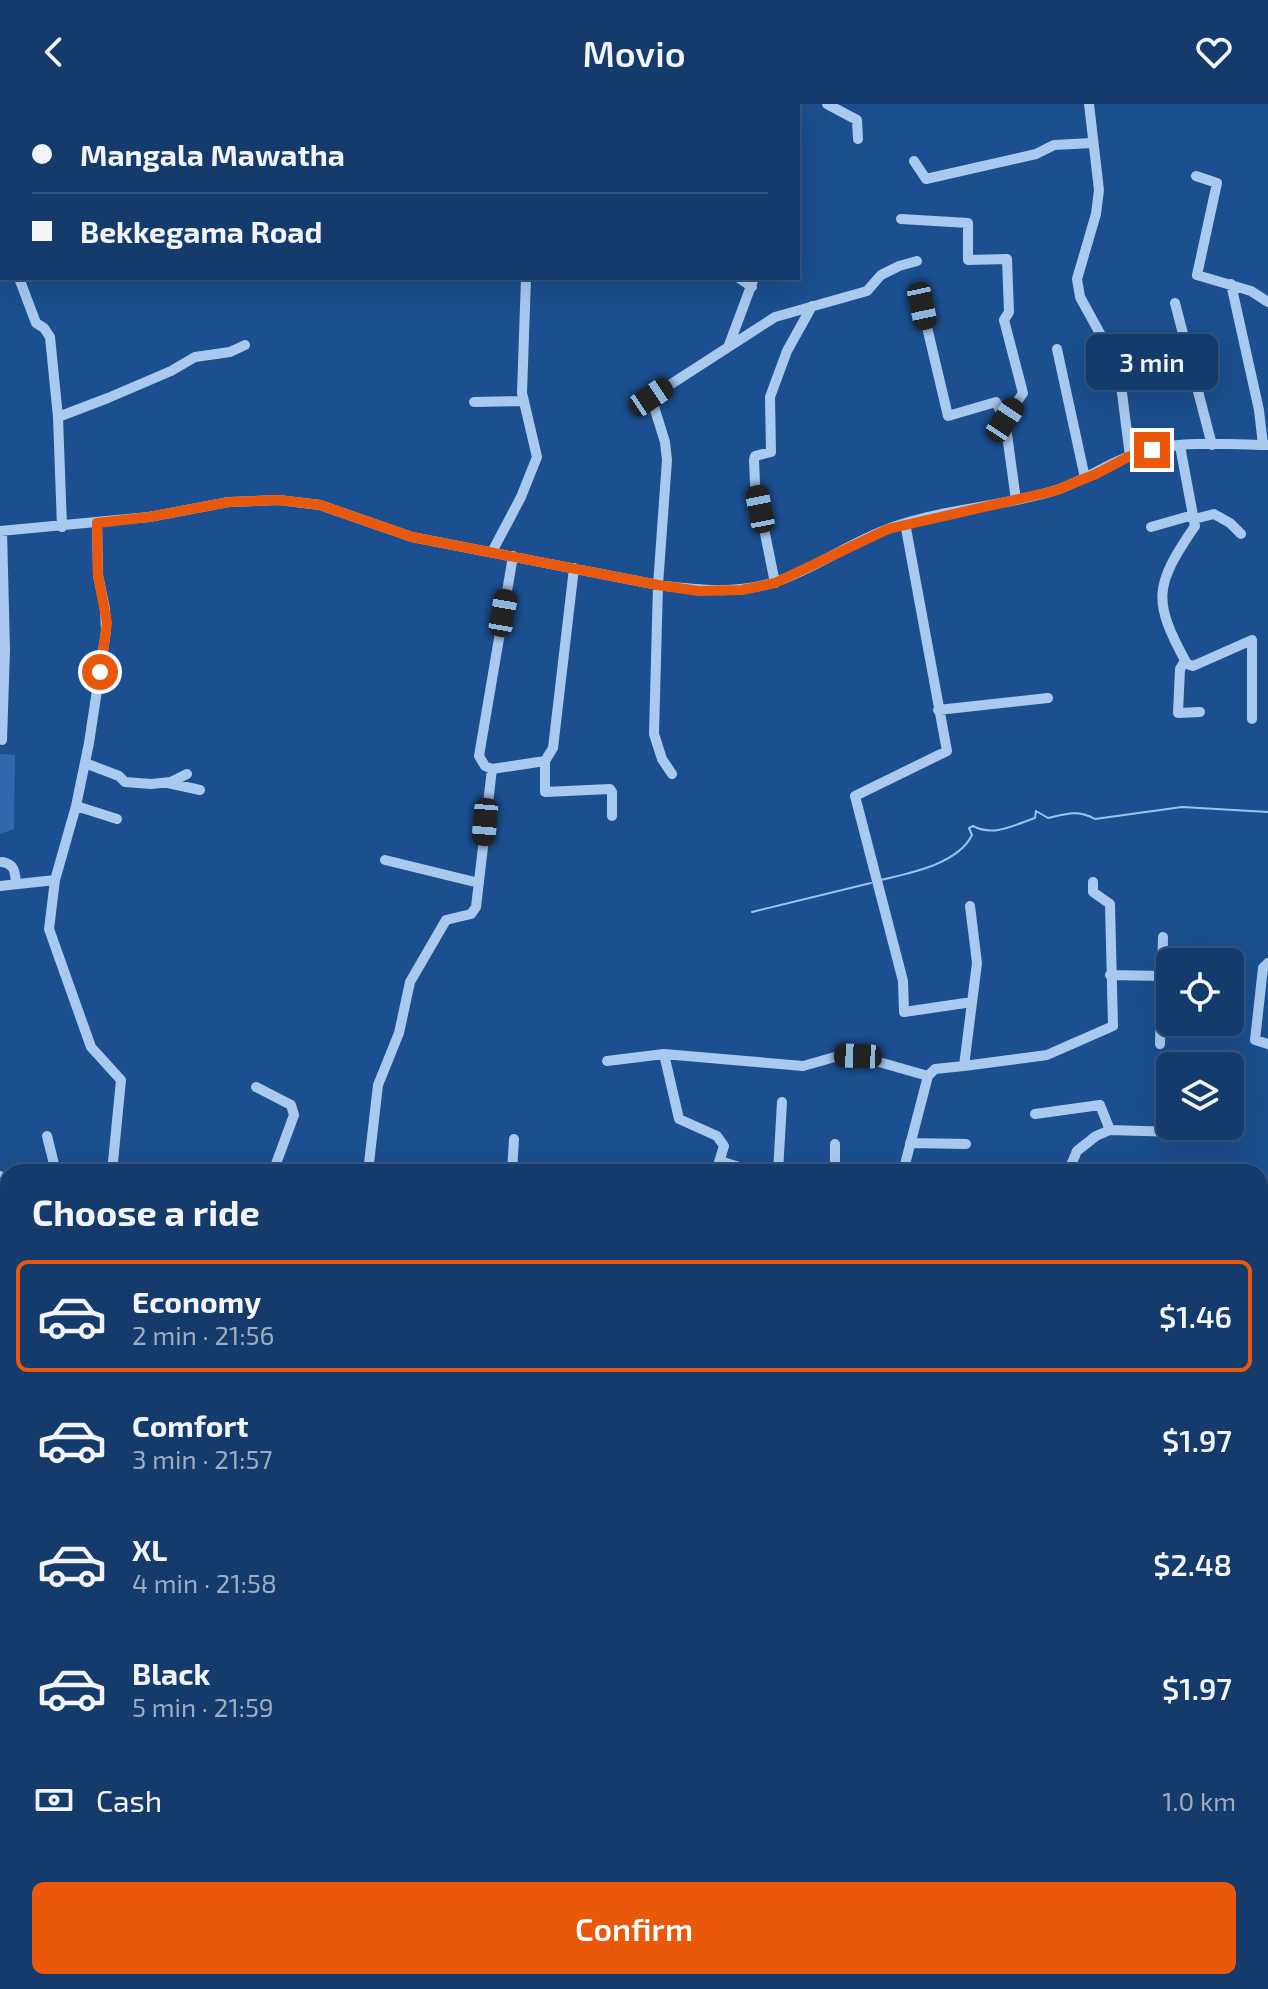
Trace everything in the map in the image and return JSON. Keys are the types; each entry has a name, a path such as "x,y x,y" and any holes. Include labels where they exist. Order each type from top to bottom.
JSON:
{"street":[{"path":"827,104 857,120 858,139"},
{"path":"1089,104 1099,190 1096,214 1077,279 1080,297 1114,359 1130,456"},
{"path":"914,161 926,179 1036,154 1054,145 1092,143"},
{"path":"1196,176 1217,183 1197,275 1251,291 1268,302"},
{"path":"901,219 968,223 968,260 1007,259 1009,312 1004,320 1023,393 1005,420"},
{"path":"672,774 662,759 654,734 658,585 667,460 665,442 651,397 775,317 867,291 881,275 917,261"},
{"path":"20,280 36,323 50,337 58,417 62,527"},
{"path":"492,552 521,497 537,457 524,401 526,280"},
{"path":"729,345 753,282"},
{"path":"2,740 5,650 1,531 149,517 229,502 279,500 320,505 412,537 658,585 699,591 742,590 775,583 905,523 1054,491 1130,456 1180,446 1266,445 1231,284"},
{"path":"1175,303 1212,445"},
{"path":"775,583 755,484 754,460 755,456 771,452 770,397 787,351 812,306"},
{"path":"922,306 948,416 996,402 1005,420 1016,500"},
{"path":"58,417 146,382 195,357 230,352 245,345"},
{"path":"1057,349 1085,478"},
{"path":"474,402 524,401"},
{"path":"1180,446 1195,526 1173,559 1162,584 1161,601 1170,633 1187,664 1193,666 1252,640 1252,719"},
{"path":"1151,527 1214,514 1241,534"},
{"path":"97,523 98,575 107,623 85,763 55,880 49,922 51,936 91,1047 121,1080 113,1164"},
{"path":"905,523 947,751 855,796 903,981 904,1012 972,1002"},
{"path":"513,556 479,756 485,766 492,769 545,761"},
{"path":"574,568 553,748 545,761 545,792 610,789 612,816"},
{"path":"1185,661 1180,669 1178,713 1200,712"},
{"path":"938,710 1048,698"},
{"path":"85,763 119,776 125,782 168,783 200,790"},
{"path":"369,1164 378,1085 399,1033 410,982 446,920 471,914 476,907 492,769"},
{"path":"168,783 187,774"},
{"path":"76,806 117,819"},
{"path":"385,860 479,883"},
{"path":"2,862 9,863 15,869 16,884"},
{"path":"0,886 55,880"},
{"path":"905,1164 928,1076 935,1069 1047,1055 1113,1026 1110,904 1093,892 1093,882"},
{"path":"964,1066 977,963 970,906"},
{"path":"1163,937 1163,948"},
{"path":"1268,963 1263,968 1255,1040 1268,1044"},
{"path":"1110,975 1156,976"},
{"path":"1160,1036 1160,1044"},
{"path":"607,1061 664,1054 803,1066 842,1055 858,1056 928,1076"},
{"path":"664,1054 679,1119 717,1136 724,1146 719,1164"},
{"path":"256,1087 291,1105 294,1115 276,1164"},
{"path":"778,1164 782,1102"},
{"path":"1035,1114 1100,1105 1110,1130"},
{"path":"1071,1164 1077,1151 1096,1136 1110,1130 1156,1131"},
{"path":"47,1136 54,1164"},
{"path":"512,1164 514,1139"},
{"path":"910,1143 966,1144"},
{"path":"835,1144 835,1164"}],"shaded area":[{"path":"0,754 15,755 14,829 0,834"}],"waterway":[{"path":"881,880 945,860 965,845 972,835 969,828 973,826 989,830 1004,829 1035,818 1036,811 1048,818 1077,813 1095,819 1182,807 1268,812"},
{"path":"752,912 871,883"}],"route":[{"path":"100,672 107,623 98,575 97,523 229,502 279,500 320,505 412,537 658,585 699,591 742,590 775,583 905,523 1054,491 1130,456 1152,450"}]}
